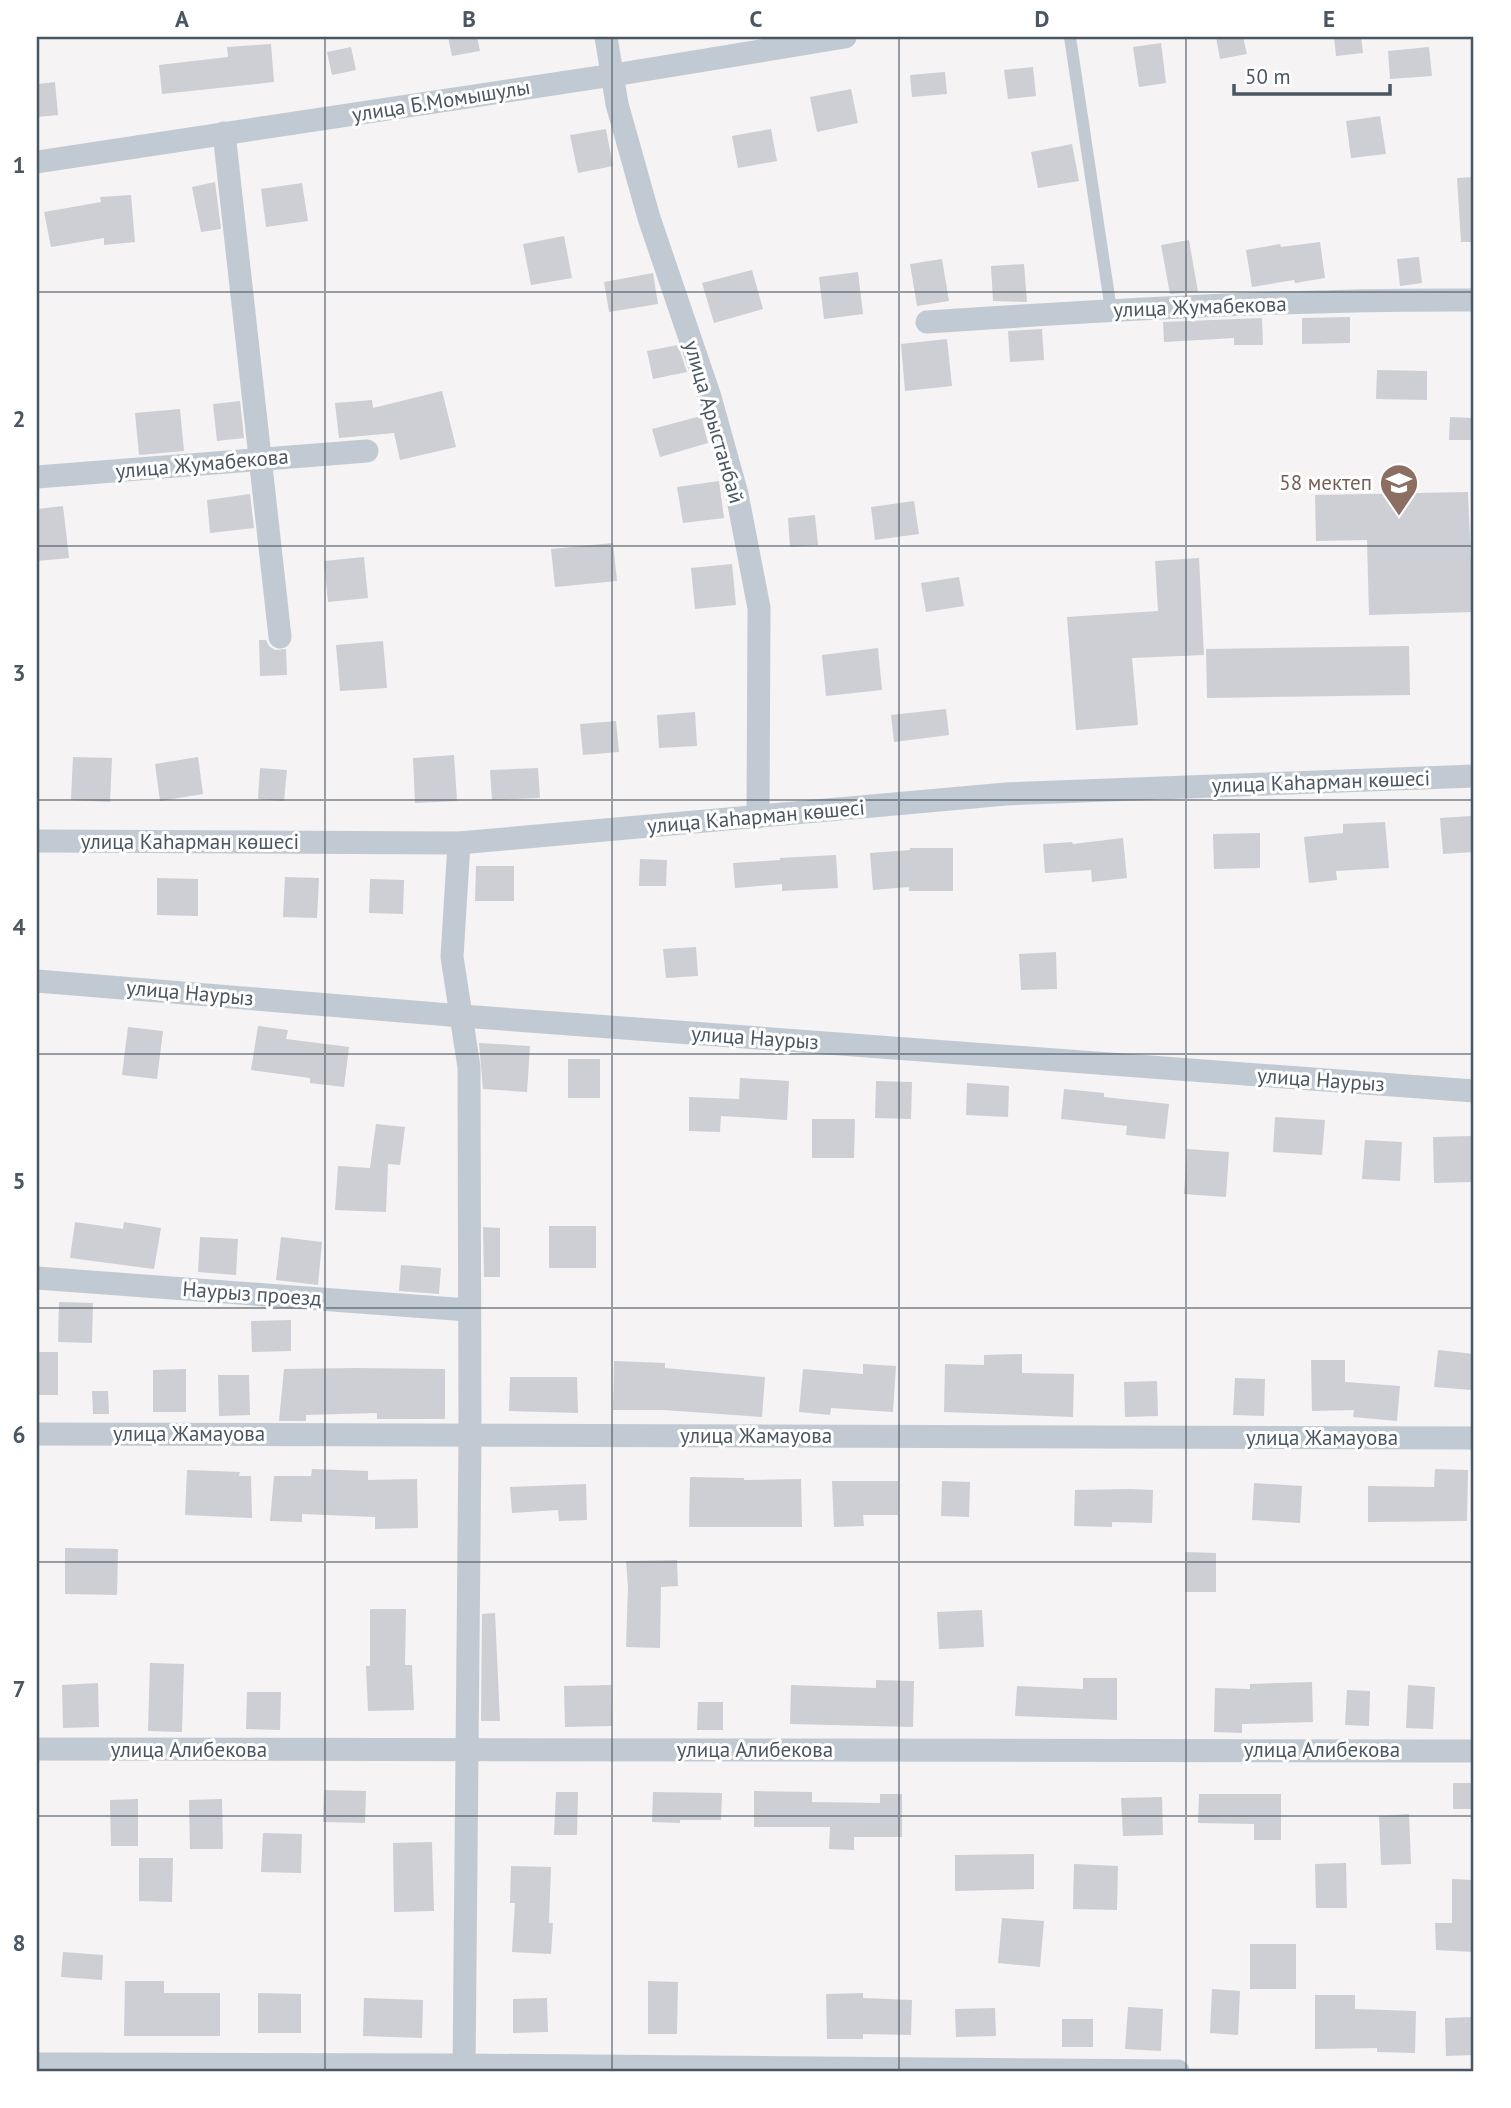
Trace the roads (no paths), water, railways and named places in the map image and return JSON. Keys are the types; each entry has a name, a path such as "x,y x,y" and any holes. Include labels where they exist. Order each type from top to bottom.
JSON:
{"street":[{"name":"улица Арыстанбай","path":"606,37 617,104 649,219 710,397 737,494 759,608 758,817"},
{"name":"улица Б.Момышулы","path":"37,162 845,37"},
{"path":"224,134 281,637"},
{"name":"улица Жумабекова","path":"927,322 1111,310 1474,300"},
{"name":"улица Жумабекова","path":"37,477 367,451"},
{"name":"улица Каһарман көшесі","path":"37,841 459,843 1006,794 1474,776"},
{"path":"459,843 452,957 469,1067 470,1435 464,2068"},
{"name":"улица Наурыз","path":"37,981 462,1016 1474,1091"},
{"name":"Наурыз проезд","path":"37,1278 468,1310"},
{"name":"улица Жамауова","path":"37,1434 1474,1438"},
{"name":"улица Алибекова","path":"37,1749 1474,1751"},
{"path":"37,2064 1178,2071"}],"lane":[{"path":"1070,37 1111,310"}],"place":[{"name":"58 мектеп","path":"1399,517"}]}
